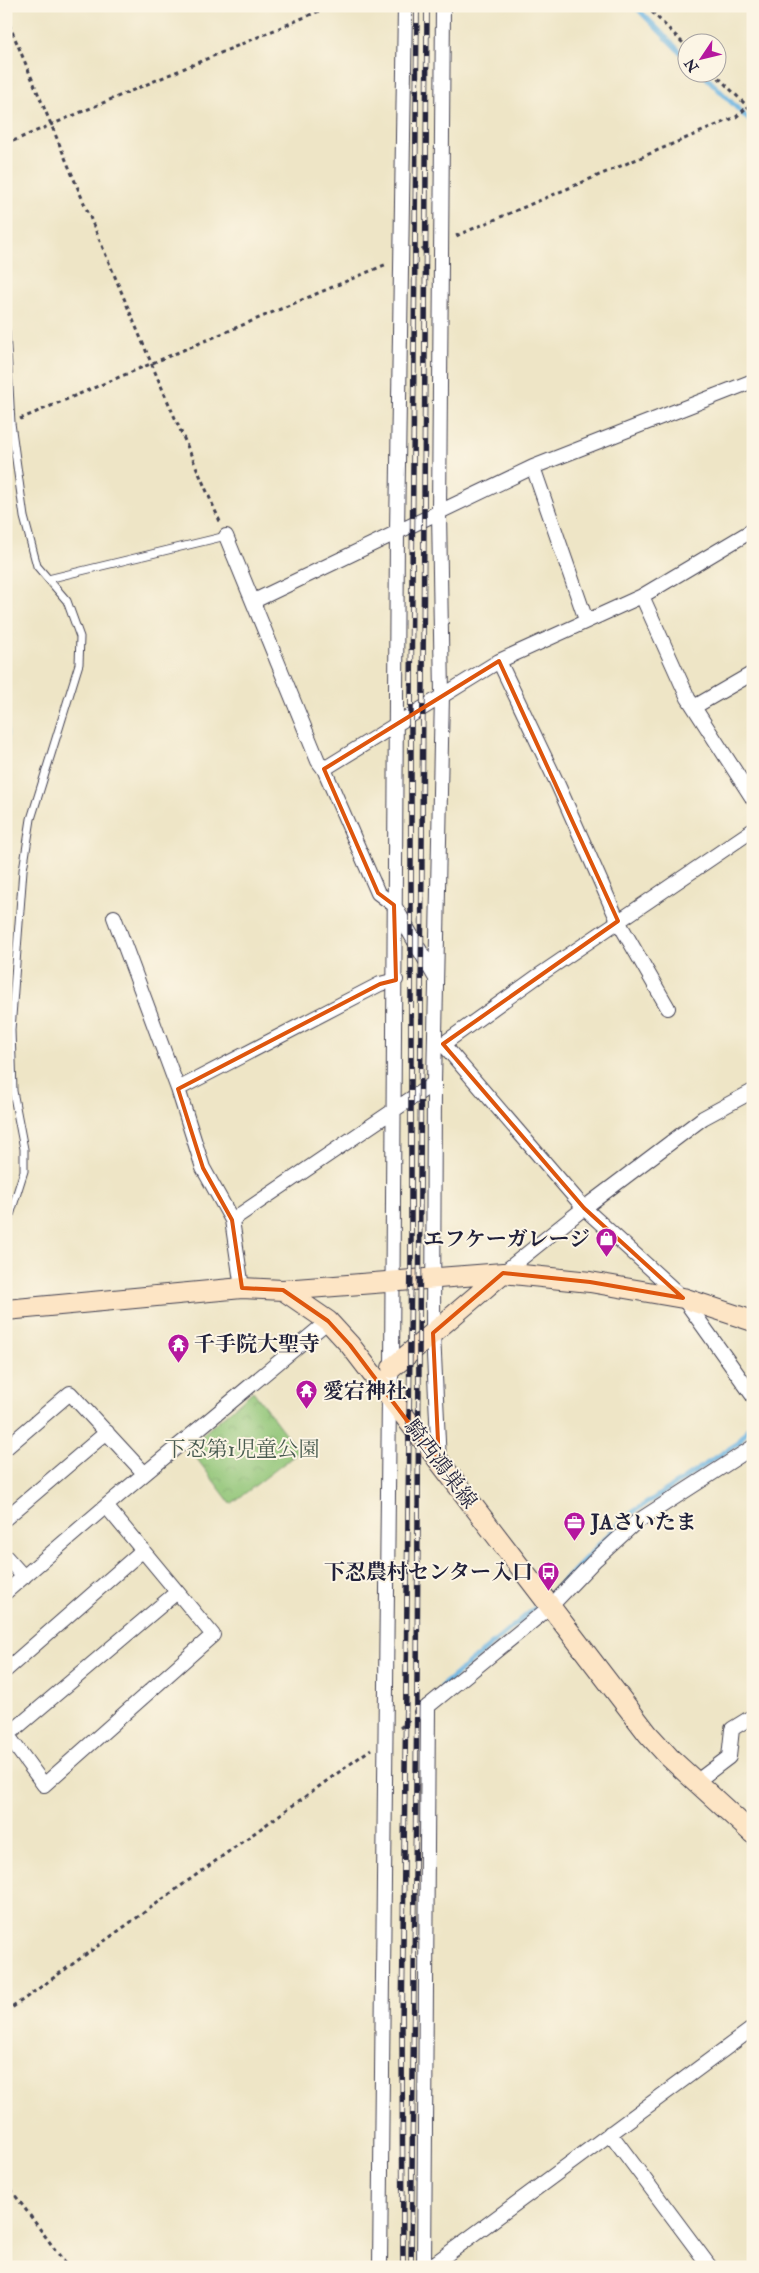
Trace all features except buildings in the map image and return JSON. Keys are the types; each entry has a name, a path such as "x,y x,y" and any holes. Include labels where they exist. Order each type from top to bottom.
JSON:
{"main road":[{"path":"392,1368 503,1273"},
{"path":"6,1310 242,1288 284,1290 503,1273 590,1282 683,1298 753,1321"},
{"name":"騎西鴻巣線","path":"284,1290 328,1321 350,1345 648,1734 696,1782 753,1834"}],"street":[{"path":"380,2267 387,1737 389,1396 392,1368 393,1110 396,980 394,906 397,726 397,531 405,6"},
{"path":"439,1462 433,1332 434,1083 439,1044 435,978 442,695 439,512 443,6"},
{"path":"254,601 532,467 753,380"},
{"path":"532,467 586,620"},
{"path":"324,769 397,726 442,695 499,661 642,596 753,530"},
{"path":"226,536 318,761 324,769 378,893 394,906 435,978"},
{"path":"642,596 688,698 753,799"},
{"path":"499,661 558,785 618,921 668,1008"},
{"path":"694,707 753,673"},
{"path":"439,1044 753,830"},
{"path":"114,917 178,1090 203,1168 232,1220 242,1288"},
{"path":"178,1090 380,984 396,980"},
{"path":"439,1044 584,1208 683,1298 753,1396"},
{"path":"232,1220 434,1083"},
{"path":"503,1273 584,1208 703,1118 753,1091"},
{"path":"6,1592 144,1473 328,1321"},
{"path":"6,1448 70,1393 144,1473"},
{"path":"6,1518 107,1432"},
{"path":"424,2267 425,1709 635,1523 752,1449"},
{"path":"106,1506 178,1592 213,1635 44,1785 7,1734 178,1592"},
{"path":"6,1670 143,1550"},
{"path":"6,1556 24,1577"},
{"path":"696,1782 729,1757 732,1729 753,1716"},
{"path":"430,2267 753,2028"},
{"path":"610,2133 710,2267"}],"lane":[{"path":"6,331 10,423 24,517 37,566 67,601 80,637 79,664 31,819 23,870 11,1030 13,1091 24,1149 24,1172 6,1228"},
{"path":"48,579 226,536"}],"path":[{"path":"6,144 332,6"},
{"path":"646,6 676,36"},
{"path":"6,17 226,536"},
{"path":"723,82 753,112"},
{"path":"10,423 152,365 736,117 753,102"},
{"path":"6,2012 425,1709"},
{"path":"6,2183 68,2267"}],"highlighted area":[{"path":"499,661 618,921 443,1044 584,1208 683,1298 590,1282 503,1273 433,1333 439,1463 350,1345 328,1321 283,1290 242,1288 232,1220 203,1168 178,1089 380,984 396,980 394,905 378,893 324,769"}],"green space":[{"name":"下忍第1児童公園","path":"253,1391 299,1452 231,1504 188,1447"}],"waterway":[{"path":"635,6 676,48"},
{"path":"711,82 753,124"},
{"path":"6,724 6,744"},
{"path":"548,1597 627,1516 738,1443 753,1421"},
{"path":"442,1686 541,1603"}],"railway":[{"path":"403,2267 402,2029 411,1256 411,700 417,6"},
{"path":"411,2267 417,1688 427,6"}],"place":[{"name":"エフケーガレージ","path":"606,1258"},
{"name":"千手院大聖寺","path":"178,1363"},
{"name":"愛宕神社","path":"307,1410"},
{"name":"JAさいたま","path":"575,1541"},
{"name":"下忍農村センター入口","path":"549,1591"}]}
